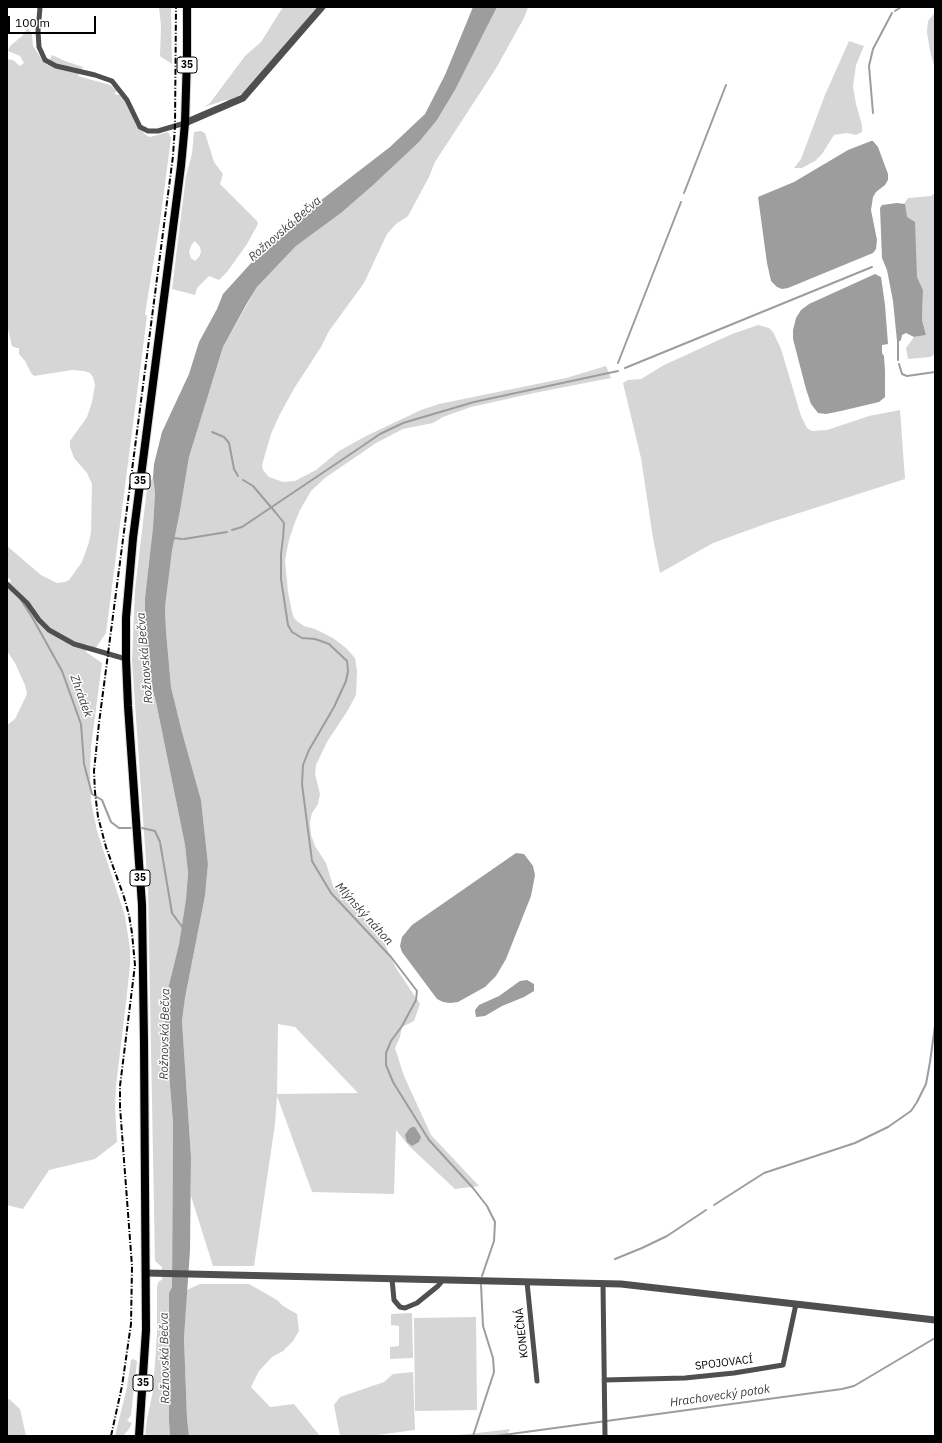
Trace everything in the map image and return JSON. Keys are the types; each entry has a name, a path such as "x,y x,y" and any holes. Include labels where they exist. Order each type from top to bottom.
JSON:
{"main road":[{"name":"35","path":"139,1436 145,1352 146,1273 144,1050 142,905 129,732 126,659 128,595 132,545 177,205 185,123 187,7"}],"street":[{"path":"40,7 38,31 39,47 45,60 56,66 95,75 112,81 128,100 140,126 148,131 158,131 185,123 242,98 322,7"},
{"path":"7,584 27,603 48,630 74,644 126,659"},
{"path":"146,1273 639,1286 935,1320"},
{"path":"392,1279 394,1300 400,1307 405,1308 417,1303 443,1280"},
{"name":"KONEČNÁ","path":"527,1282 537,1381"},
{"path":"603,1284 605,1436"},
{"name":"SPOJOVACÍ","path":"604,1380 685,1378 734,1373 783,1365 796,1304"}],"shaded area":[{"path":"159,7 171,7 172,64 160,56 161,26"},
{"path":"283,7 320,7 243,93 229,101 226,100 204,107 210,103 245,56 261,42"},
{"path":"497,7 528,7 524,18 495,70 435,162 429,177 408,216 396,224 387,234 364,283 329,331 321,347 295,387 271,434 262,465 263,470 269,477 283,482 295,481 316,470 339,451 366,436 421,410 439,404 566,378 606,366 611,378 471,407 443,417 433,423 403,429 376,443 325,478 311,491 295,522 289,540 285,560 288,592 294,618 304,626 315,629 333,638 346,648 355,658 357,671 356,695 327,742 316,765 315,774 320,794 318,804 312,813 310,822 311,835 315,846 326,863 333,886 354,904 366,921 379,932 396,968 420,1004 414,1021 402,1027 400,1037 395,1048 404,1076 431,1135 479,1186 455,1189 409,1146 396,1130 394,1194 312,1192 277,1096 275,1124 254,1266 213,1266 191,1196 191,1157 182,1021 185,998 205,896 208,864 201,800 171,687 165,607 172,551 189,457 223,347 257,287 296,246 341,213 419,142 437,120 455,90","holes":["278,1024 295,1027 358,1093 277,1094"]},
{"path":"935,12 935,70 927,32 928,21"},
{"path":"28,28 32,35 33,46 47,65 52,55 83,67 78,76 110,85 118,91 114,93 117,95 123,95 139,128 146,135 150,137 168,132 171,138 160,222 145,314 147,316 106,633 95,649 87,644 86,652 102,663 91,747 91,801 97,831 125,916 130,949 130,965 116,1086 115,1107 117,1142 95,1159 49,1170 23,1209 7,1205 7,725 15,719 27,694 25,685 15,663 7,651 7,589 11,580 7,577 7,546 41,575 57,583 69,580 82,562 91,532 92,484 87,473 74,458 70,447 70,441 87,417 92,402 95,385 93,377 90,373 84,371 72,370 34,376 19,354 19,348 12,346 7,325 7,59 13,60 20,66 24,63 20,56 8,51 10,46 22,36"},
{"path":"849,41 864,46 856,65 853,86 862,125 862,132 856,135 847,133 834,135 822,154 815,161 802,168 794,168 801,159 825,95"},
{"path":"201,131 205,133 214,162 223,174 220,184 257,221 258,224 247,244 227,272 219,280 209,276 197,288 195,295 172,289 186,176 192,154 194,132","holes":["195,241 200,247 201,252 195,261 191,258 189,252"]},
{"path":"935,193 935,354 930,357 908,359 906,348 914,337 926,335 922,320 923,290 917,277 904,204 908,198 931,196"},
{"path":"758,325 769,328 773,332 781,349 801,416 807,428 812,431 827,430 869,416 900,410 905,479 768,523 713,543 660,573 653,538 641,458 623,383 628,380 641,379 664,365 732,334"},
{"path":"153,477 155,493 153,527 145,598 145,635 148,678 156,702 185,845 188,873 186,899 179,944 167,993 165,1025 173,1123 172,1287 169,1293 170,1436 145,1436 153,1391 157,1334 157,1286 159,1281 162,1280 162,1267 155,1261 148,890 132,660 135,590 147,488"},
{"path":"200,1284 249,1284 277,1300 283,1306 297,1314 299,1331 293,1341 283,1351 272,1357 259,1371 251,1387 270,1407 294,1404 320,1436 189,1436 184,1338 187,1290"},
{"path":"412,1313 413,1358 390,1359 390,1347 399,1346 399,1326 391,1325 391,1314"},
{"path":"476,1317 477,1410 415,1411 414,1318"},
{"path":"133,1359 137,1361 131,1415 127,1421 132,1423 123,1436 115,1436 127,1387 131,1360"},
{"path":"413,1372 415,1430 370,1436 340,1436 334,1405 340,1397 384,1382 393,1374"},
{"path":"9,1399 20,1409 26,1436 7,1436 7,1400"},
{"path":"510,1429 506,1436 447,1436 478,1433"}],"water":[{"name":"Rožnovská Bečva","path":"473,7 497,7 455,90 437,120 419,142 373,185 341,213 296,246 257,287 223,347 189,457 172,551 165,607 166,631 171,687 201,800 208,864 205,896 185,998 182,1021 191,1157 190,1250 184,1338 189,1436 170,1436 169,1293 172,1287 173,1123 165,1025 167,993 179,944 186,899 188,873 185,845 156,702 148,678 146,664 145,598 153,527 155,493 153,477 154,464 162,432 189,374 199,342 217,309 223,294 285,228 390,147 425,114 445,75"},
{"path":"873,141 878,147 888,174 888,180 885,185 876,192 873,197 871,210 877,240 876,249 873,253 788,288 782,289 777,287 771,281 767,263 758,197 794,182 848,150"},
{"path":"897,203 905,204 907,217 915,222 917,277 923,290 922,320 926,335 914,337 906,333 902,335 900,341 897,341 893,301 887,270 882,258 880,208 882,205"},
{"path":"875,274 881,277 885,305 888,344 882,345 882,353 884,356 885,397 879,402 826,414 818,413 811,404 793,339 793,330 796,318 801,310 809,304"},
{"path":"516,853 524,854 533,866 535,875 531,896 506,959 496,976 485,987 458,1002 443,1002 437,999 402,952 400,946 402,937 412,925"},
{"path":"527,980 534,984 534,991 485,1016 476,1017 475,1010 479,1005 499,996 520,981"},
{"path":"412,1127 415,1127 421,1137 419,1142 412,1146 407,1142 405,1135"}],"waterway":[{"path":"895,11 901,7"},
{"path":"873,113 869,66 873,49 892,13"},
{"path":"684,193 726,85"},
{"path":"618,363 681,202"},
{"path":"625,368 872,267"},
{"path":"898,340 898,360"},
{"path":"899,364 902,374 907,376 935,372"},
{"path":"232,530 242,527 380,434 403,423 474,402 618,371"},
{"name":"Mlýnský náhon","path":"212,432 224,437 229,443 234,469 238,476"},
{"name":"Mlýnský náhon","path":"243,480 253,486 284,523 281,554 281,579 288,625 292,632 302,638 315,639 329,644 347,661 348,671 346,681 334,707 309,750 303,765 302,784 312,861 331,893 391,957 417,991 416,1000 402,1026 391,1041 386,1053 386,1065 393,1082 429,1140 473,1188 487,1206 495,1222 494,1241 482,1276"},
{"path":"184,539 227,532"},
{"path":"173,538 182,539"},
{"name":"Zhrádek","path":"21,600 62,671 81,724 84,764 92,794 102,800 111,822 119,828 131,828"},
{"name":"Zhrádek","path":"142,828 155,831 160,842 172,913 183,928"},
{"path":"714,1205 764,1173 855,1143 888,1127 911,1111 926,1084 935,1026"},
{"path":"615,1259 667,1236 706,1210"},
{"name":"Mlýnský náhon","path":"473,1436 494,1372 493,1358 483,1326 481,1285"},
{"name":"Hrachovecký potok","path":"496,1436 842,1389 854,1386 935,1338"}],"railway":[{"path":"111,1436 122,1386 131,1324 132,1266 120,1107 120,1086 135,965 129,915 106,847 98,817 94,771 173,156 175,126 176,7"}]}
